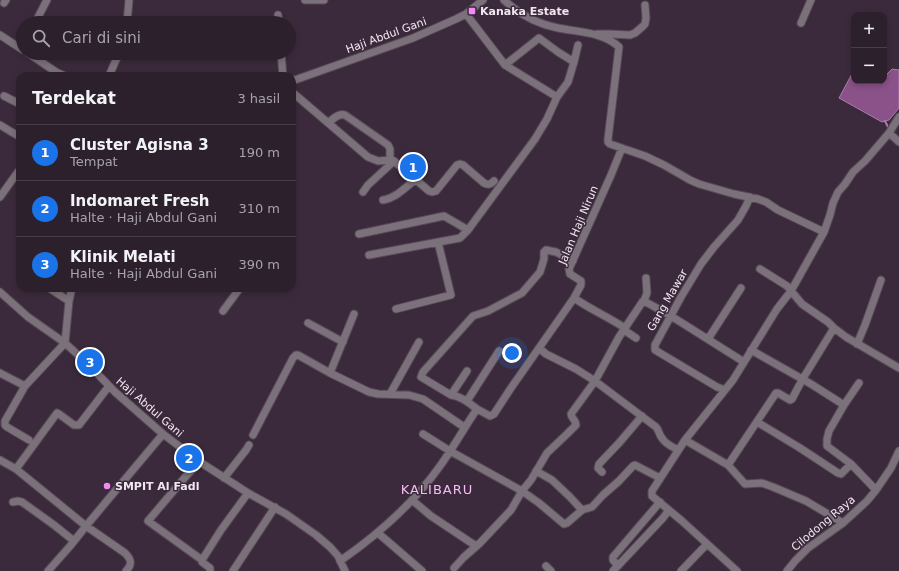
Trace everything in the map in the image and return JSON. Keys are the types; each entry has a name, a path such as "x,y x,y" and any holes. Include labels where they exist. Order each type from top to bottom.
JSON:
{"street":[{"path":"35,14 42,0"},
{"path":"39,16 47,0"},
{"path":"128,16 129,0"},
{"path":"305,0 324,0"},
{"name":"Haji Abdul Gani","path":"296,80 413,38 466,14 483,0"},
{"path":"504,0 520,13 533,20 557,28 595,34 630,35 634,33 645,24 645,5"},
{"path":"801,23 811,0"},
{"path":"466,14 505,65 557,97"},
{"path":"595,34 615,43 620,48 608,142 610,144 644,156 664,165 690,180 734,194 766,202 778,210 824,232"},
{"path":"0,35 16,44"},
{"path":"505,65 539,38 574,62"},
{"path":"369,255 460,238 468,230 548,119 557,97 568,82 578,45"},
{"path":"38,60 56,72"},
{"path":"111,72 116,60"},
{"path":"282,60 283,72"},
{"path":"296,95 368,157 378,161 392,161 429,191 436,191 457,165 460,164 484,183 488,185 494,181"},
{"path":"4,96 16,102"},
{"path":"328,123 341,114 345,115 388,145 392,161"},
{"path":"737,571 652,496 652,491 685,440 725,390 777,309 791,291 824,232 838,192 889,133 899,117"},
{"path":"0,125 16,134"},
{"path":"889,133 899,142"},
{"name":"Jalan Haji Nirun","path":"477,409 490,416 494,414 574,298 582,283 570,274 569,270 614,170 622,148"},
{"path":"363,192 392,161"},
{"path":"0,197 16,176"},
{"path":"383,200 390,199 416,179"},
{"name":"Gang Mawar","path":"725,390 717,387 655,350 654,345 681,297 702,264 714,247 738,220 750,197"},
{"path":"359,234 444,216 468,230"},
{"path":"396,310 451,295 438,242"},
{"path":"340,561 378,533 398,515 426,485 477,409 467,401 450,395 421,377 423,372 474,316 488,311 522,293 540,272 544,259 544,252 546,250 556,252 573,261"},
{"path":"760,269 787,286 802,304 834,328 857,344 899,368"},
{"path":"454,568 511,510 547,454 576,424 576,421 571,414 595,380 624,329 644,301 647,293 646,278"},
{"path":"857,344 881,280"},
{"path":"708,339 741,288"},
{"name":"Haji Abdul Gani","path":"0,292 28,317 65,343 109,386 163,434 224,478 286,514 316,535 338,556 345,571"},
{"path":"55,292 69,301"},
{"path":"29,440 7,427 5,425 5,421 25,386 65,343 71,292"},
{"path":"223,311 237,292"},
{"path":"574,298 608,317 636,338"},
{"path":"644,301 671,316 744,362"},
{"path":"330,373 354,314"},
{"path":"308,323 343,342"},
{"path":"728,465 776,393 791,400 834,328"},
{"path":"390,394 419,342"},
{"path":"539,348 546,354 595,380 656,426 661,438 678,450"},
{"path":"751,350 811,384 844,405"},
{"path":"467,401 499,352"},
{"path":"253,435 293,358 296,355 369,392 378,394 409,395 423,399 464,427"},
{"path":"450,395 467,370"},
{"path":"0,374 25,386"},
{"path":"859,383 829,431 827,446 851,464 876,490"},
{"path":"16,469 57,413 74,425 79,425 109,386"},
{"path":"602,472 598,468 599,464 642,416"},
{"path":"757,422 838,473 844,473 851,464"},
{"path":"48,571 163,434"},
{"path":"423,434 450,451 522,491 564,524 582,510 592,507 635,465 660,478"},
{"path":"685,440 728,465 745,484 762,483 773,487 806,501 843,523"},
{"path":"224,478 249,445"},
{"name":"Cilodong Raya","path":"787,571 808,548 843,523 867,501 891,468 899,451"},
{"path":"0,460 16,469 86,526 125,553 131,562 126,571"},
{"path":"200,462 148,522 202,560 202,562 211,570"},
{"path":"536,471 552,480 582,510"},
{"path":"202,560 221,530 248,493"},
{"path":"412,500 432,516 476,546"},
{"path":"13,502 22,502 74,541"},
{"path":"615,568 613,557 660,502"},
{"path":"233,571 274,507"},
{"path":"615,568 669,510"},
{"path":"378,533 422,571"},
{"path":"681,571 707,544"}],"shaded area":[{"path":"892,69 899,70 899,108 889,120 882,122 839,98 851,76 851,84 887,84 887,74"}],"waterway":[{"path":"885,121 888,127"}],"place":[{"name":"Kanaka Estate","path":"472,11"},
{"name":"Cluster Agisna 3","path":"413,167"},
{"name":"Klinik Melati","path":"90,362"},
{"name":"Indomaret Fresh","path":"189,458"},
{"name":"SMPIT Al Fadl","path":"107,486"}],"district":[{"name":"KALIBARU","path":"437,489"}]}
